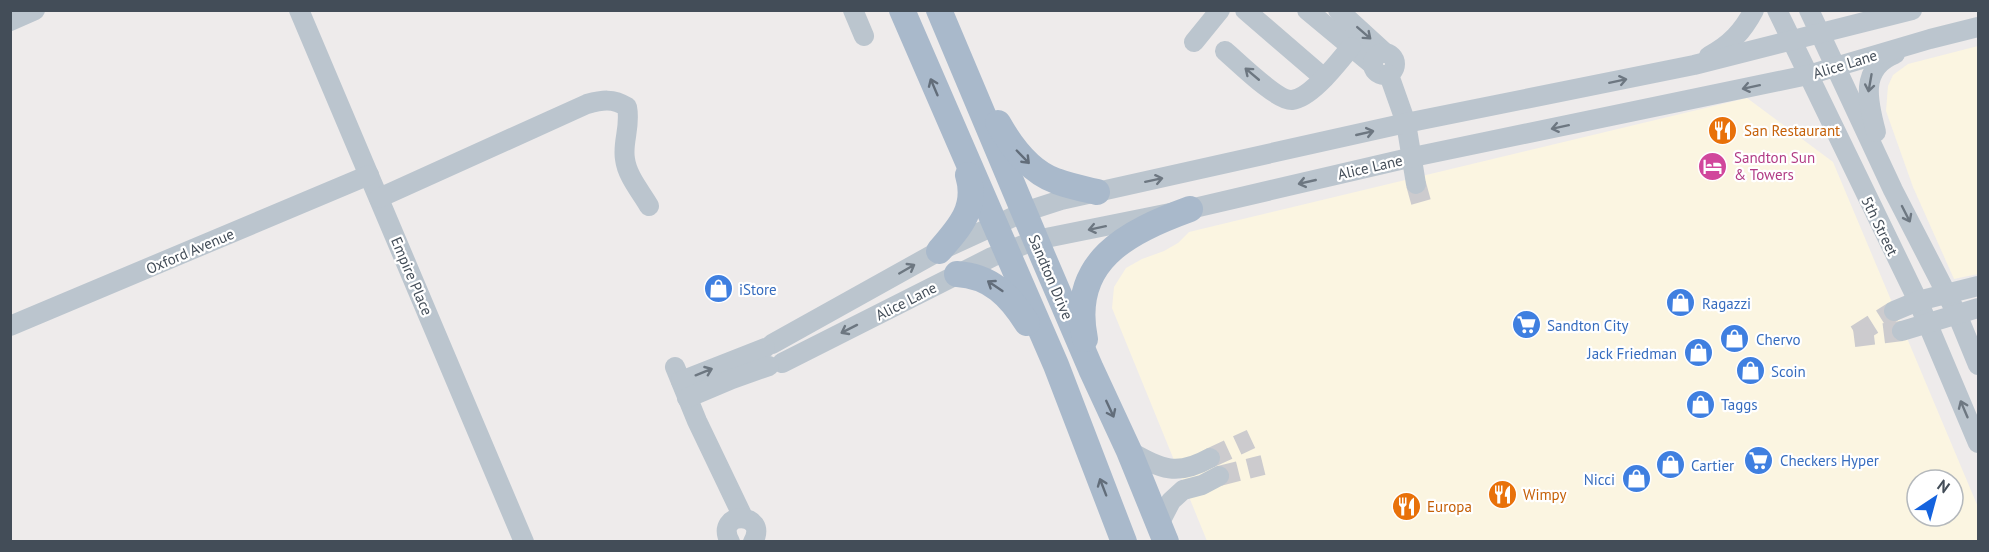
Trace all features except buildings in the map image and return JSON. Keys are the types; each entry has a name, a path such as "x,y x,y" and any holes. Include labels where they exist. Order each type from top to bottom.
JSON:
{"main road":[{"name":"Sandton Drive","path":"902,10 1056,365 1124,542"},
{"name":"Sandton Drive","path":"939,10 1091,369 1130,451 1163,533"},
{"path":"949,36 1005,135 1022,157 1037,171 1055,181 1097,192"},
{"path":"939,251 964,221 971,199 971,186 958,140"},
{"path":"1091,369 1082,311 1084,291 1089,277 1102,257 1117,244 1157,221 1190,209"},
{"path":"957,274 980,278 1000,289 1010,299 1056,365"}],"street":[{"path":"10,21 35,10"},
{"name":"Empire Place","path":"299,10 524,542"},
{"path":"853,10 864,36"},
{"path":"1194,42 1220,10"},
{"path":"1245,10 1326,75"},
{"path":"1307,10 1351,47 1382,64"},
{"path":"1338,10 1382,64 1406,123 1416,184"},
{"path":"1694,65 1721,50 1738,36 1754,10"},
{"name":"5th Street","path":"1777,10 1918,301 1978,443"},
{"name":"5th Street","path":"1809,10 1893,190 1957,314 1978,365"},
{"name":"Alice Lane","path":"772,355 939,251 1024,212 1061,200 1406,123 1694,65 1912,10"},
{"name":"Alice Lane","path":"772,355 957,274 1006,250 1036,240 1190,209 1413,157 1808,75 1978,27"},
{"path":"1893,190 1870,105 1869,81 1876,66 1885,58 1921,45 1930,39"},
{"path":"1225,51 1280,97 1292,100 1306,94 1351,47"},
{"path":"379,198 586,104 603,99 619,102 627,107 629,120 624,159 649,206"},
{"name":"Oxford Avenue","path":"10,326 369,175"},
{"path":"1894,312 1918,301 1978,286"},
{"path":"1902,331 1978,308"},
{"path":"753,542 756,535 755,525 748,519 734,529 722,476 681,382 772,355"},
{"path":"1130,451 1156,465 1178,470 1198,465 1210,458"},
{"path":"1163,533 1171,501 1183,490 1202,485 1219,476"}],"shaded area":[{"path":"1978,46 1978,274 1954,279 1913,187 1886,111 1888,86 1893,75 1908,64"},
{"name":"Sandton City","path":"1747,98 1833,162 1962,468 1905,468 1905,528 1965,528 1965,476 1978,507 1978,541 1207,541 1112,308 1114,287 1126,268 1178,243 1189,232"}],"tunnel":[{"path":"1416,184 1421,202"},
{"path":"1856,335 1894,311"},
{"path":"1854,337 1902,331"},
{"path":"1210,458 1251,439"},
{"path":"1219,476 1263,465"}],"place":[{"name":"San Restaurant","path":"1723,130"},
{"name":"Sandton Sun & Towers","path":"1713,166"},
{"name":"iStore","path":"718,289"},
{"name":"Ragazzi","path":"1681,303"},
{"name":"Sandton City","path":"1526,325"},
{"name":"Chervo","path":"1735,339"},
{"name":"Jack Friedman","path":"1698,353"},
{"name":"Scoin","path":"1750,371"},
{"name":"Taggs","path":"1700,404"},
{"name":"Checkers Hyper","path":"1759,460"},
{"name":"Cartier","path":"1670,465"},
{"name":"Nicci","path":"1636,479"},
{"name":"Wimpy","path":"1502,494"},
{"name":"Europa","path":"1406,506"}]}
